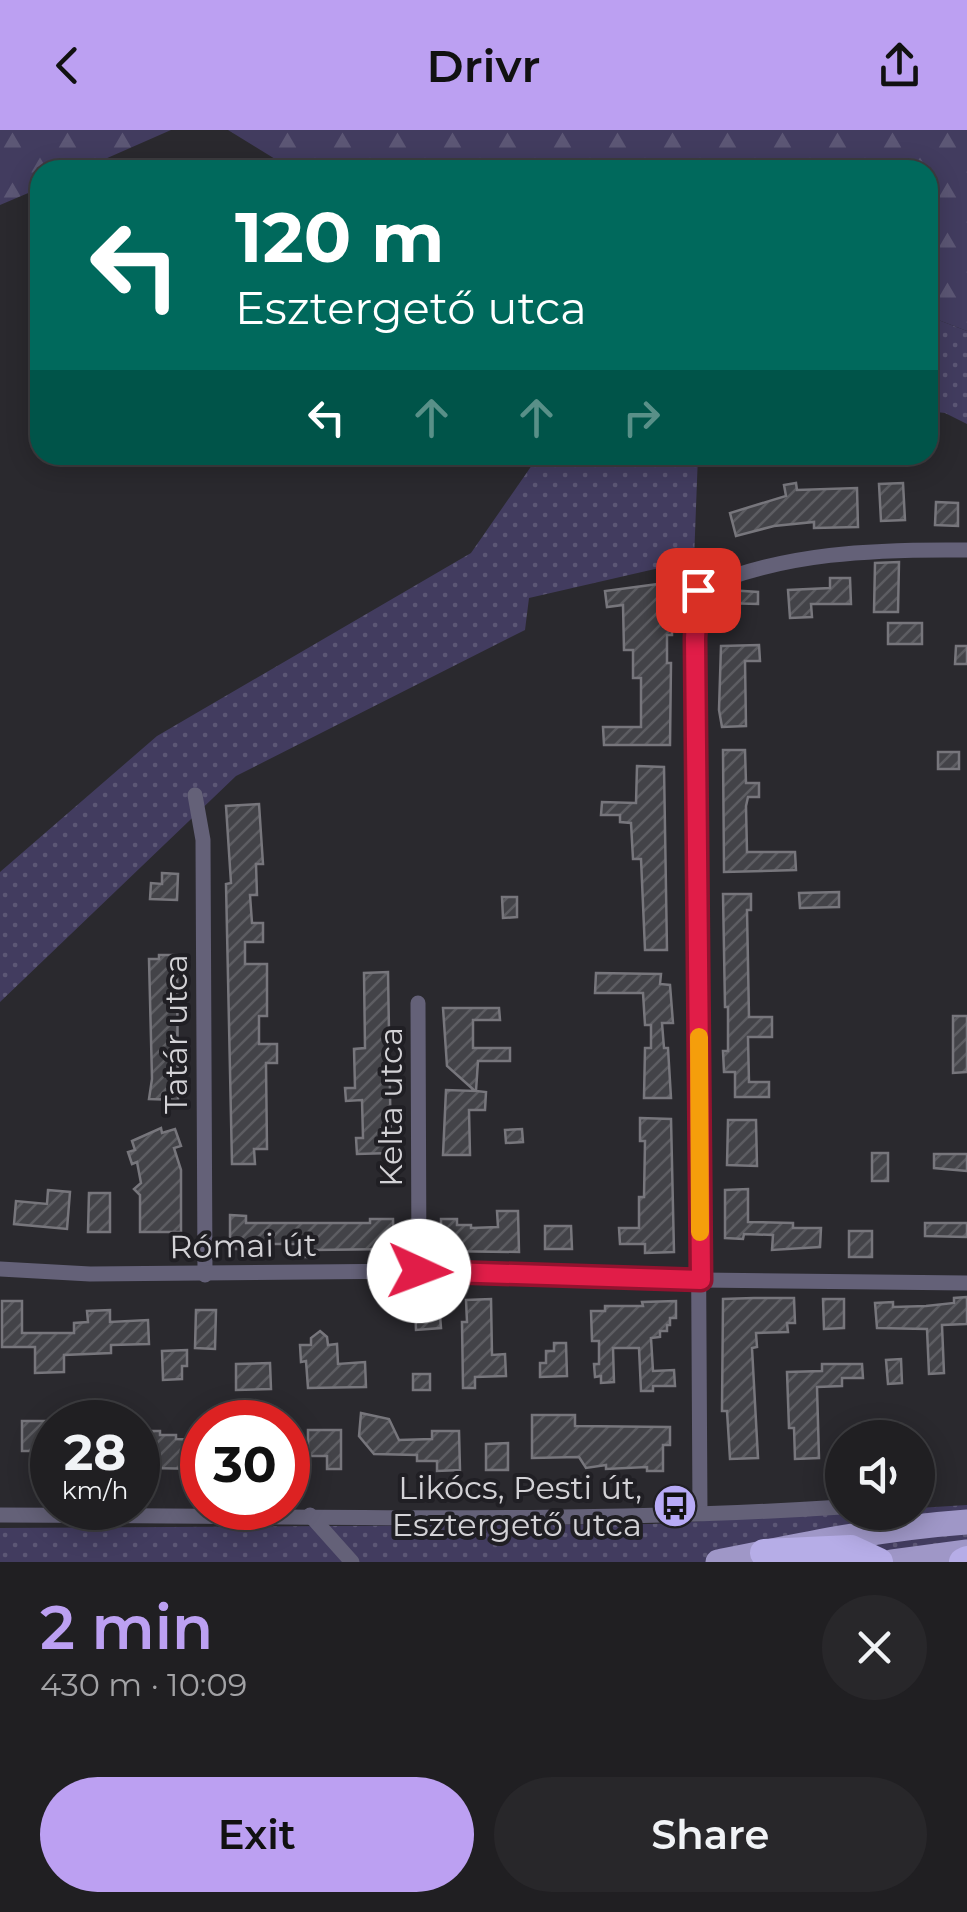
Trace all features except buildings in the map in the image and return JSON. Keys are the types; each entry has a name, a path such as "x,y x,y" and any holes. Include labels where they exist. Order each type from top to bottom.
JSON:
{"highway":[{"path":"764,1553 851,1549 880,1562"}],"main road":[{"path":"718,1562 846,1535 967,1522"},
{"path":"892,1562 967,1552"}],"street":[{"path":"700,1512 695,638 698,590 724,578 828,556 879,550 967,550"},
{"name":"Tatár utca","path":"194,795 203,840 205,1275"},
{"name":"Kelta utca","path":"418,1003 419,1271"},
{"name":"Római út","path":"0,1268 90,1274 419,1271 967,1283"},
{"path":"310,1515 619,1516 825,1508"},
{"path":"0,1515 180,1515"},
{"path":"310,1515 352,1562"}],"green space":[{"path":"0,130 171,130 103,160 30,160 30,192 0,205"},
{"path":"228,130 967,130 967,331 938,320 938,160 277,160"},
{"path":"938,320 967,331 967,424 938,412"},
{"path":"532,465 698,465 694,560 529,598 525,630 236,776 0,1002 0,872 157,736 471,553"},
{"path":"967,1505 967,1562 0,1562 0,1528 310,1530 310,1526 652,1524 825,1514 825,1530 935,1530 935,1507"}],"slow traffic":[{"path":"699,1037 700,1232"}],"place":[{"name":"Likócs, Pesti út, Esztergető utca","path":"675,1506"}],"route":[{"path":"419,1271 701,1280 695,638 698,590"}]}
